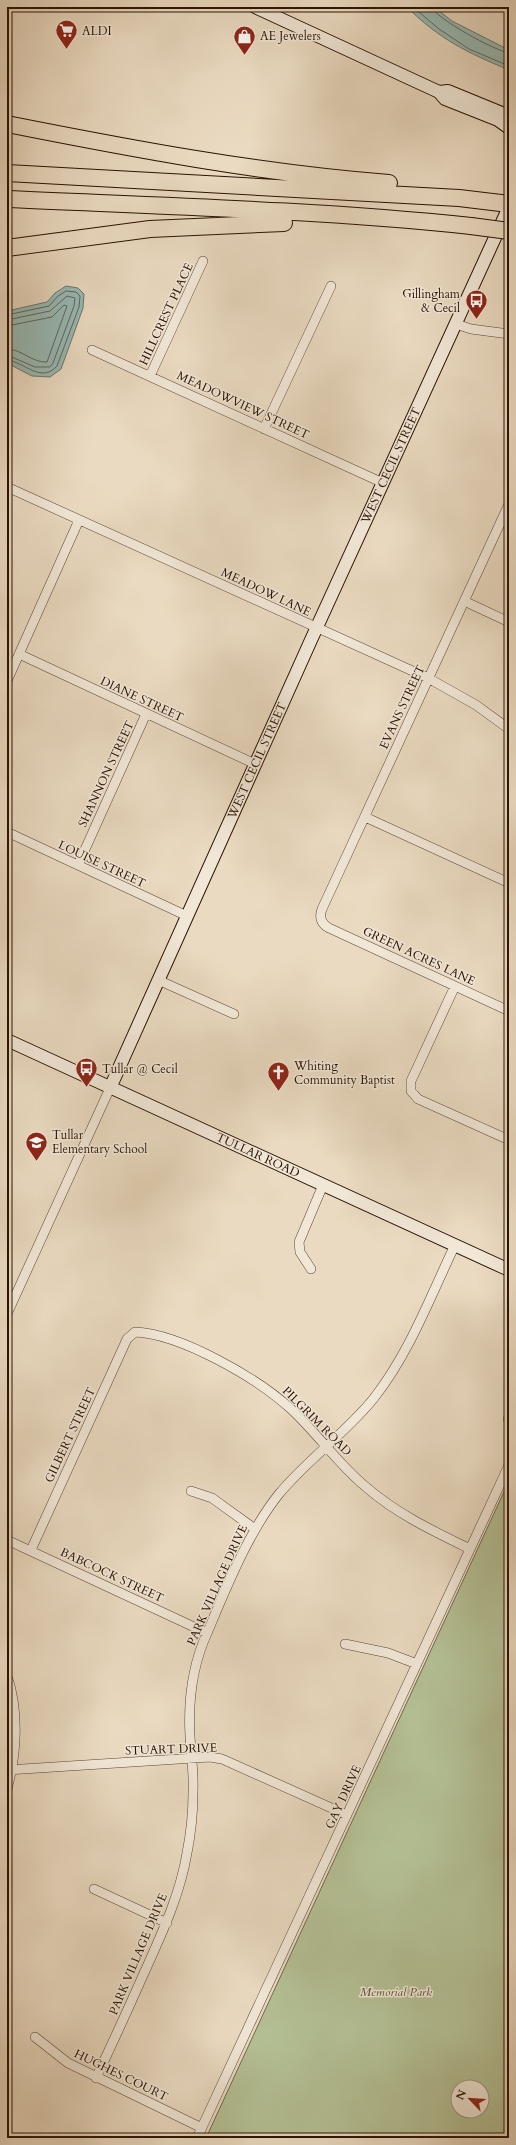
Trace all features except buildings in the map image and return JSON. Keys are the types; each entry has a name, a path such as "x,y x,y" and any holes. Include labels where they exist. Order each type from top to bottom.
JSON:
{"highway":[{"path":"7,124 99,142 274,172 440,187 460,198"},
{"path":"7,173 460,198 509,206"},
{"path":"7,199 354,217 471,226 509,231"},
{"path":"7,248 179,226 270,222 341,224 354,217"}],"main road":[{"path":"256,7 498,120 509,128"},
{"path":"442,95 448,91 509,116"},
{"path":"442,95 458,110 501,131 509,138"},
{"name":"WEST CECIL STREET","path":"110,1088 255,764 509,206"},
{"name":"TULLAR ROAD","path":"7,1040 509,1270"}],"street":[{"name":"HILLCREST PLACE","path":"150,376 203,262"},
{"path":"264,429 331,286"},
{"path":"456,324 470,328 509,334"},
{"name":"MEADOWVIEW STREET","path":"92,350 383,483"},
{"name":"MEADOW LANE","path":"7,487 317,629 428,678 476,705 509,729"},
{"name":"EVANS STREET","path":"321,921 322,909 509,504"},
{"path":"7,681 79,520"},
{"path":"464,601 509,622"},
{"name":"DIANE STREET","path":"19,654 255,764"},
{"name":"SHANNON STREET","path":"78,865 146,714"},
{"path":"365,817 509,883"},
{"name":"LOUISE STREET","path":"7,832 187,916"},
{"name":"GREEN ACRES LANE","path":"321,921 329,928 509,1011"},
{"path":"158,980 234,1014"},
{"path":"455,986 411,1081 411,1091 418,1099 509,1140"},
{"name":"WEST CECIL STREET","path":"7,1314 110,1088"},
{"path":"311,1269 300,1252 299,1242 323,1185"},
{"name":"PARK VILLAGE DRIVE","path":"96,2078 167,1923 180,1885 187,1854 193,1792 190,1734 191,1690 195,1667 207,1633 255,1529 277,1496 297,1473 357,1417 374,1397 410,1342 455,1245"},
{"name":"PILGRIM ROAD","path":"135,1332 150,1335 191,1348 240,1372 268,1390 291,1409 365,1487 412,1520 470,1548"},
{"name":"GILBERT STREET","path":"31,1550 127,1339 135,1332"},
{"name":"GAY DRIVE","path":"197,2138 509,1465"},
{"path":"191,1491 212,1498 255,1529"},
{"name":"BABCOCK STREET","path":"7,1540 207,1633"},
{"path":"345,1644 388,1653 417,1664"},
{"path":"7,1676 14,1700 7,1789"},
{"name":"STUART DRIVE","path":"9,1770 210,1757 234,1763 347,1815"},
{"path":"94,1889 167,1923"},
{"name":"HUGHES COURT","path":"35,2037 68,2064 202,2128"}],"green space":[{"name":"Memorial Park","path":"509,1481 509,2138 206,2138"}],"water":[{"path":"407,7 434,7 452,21 509,50 509,70 467,51 443,37"},
{"path":"66,286 78,288 84,294 83,308 61,369 50,377 32,376 7,363 7,311 47,302 55,293"}],"place":[{"name":"ALDI","path":"67,50"},
{"name":"AE Jewelers","path":"245,56"},
{"name":"Gillingham & Cecil","path":"476,320"},
{"name":"Tullar @ Cecil","path":"87,1088"},
{"name":"Whiting Community Baptist","path":"278,1092"},
{"name":"Tullar Elementary School","path":"36,1162"}]}
